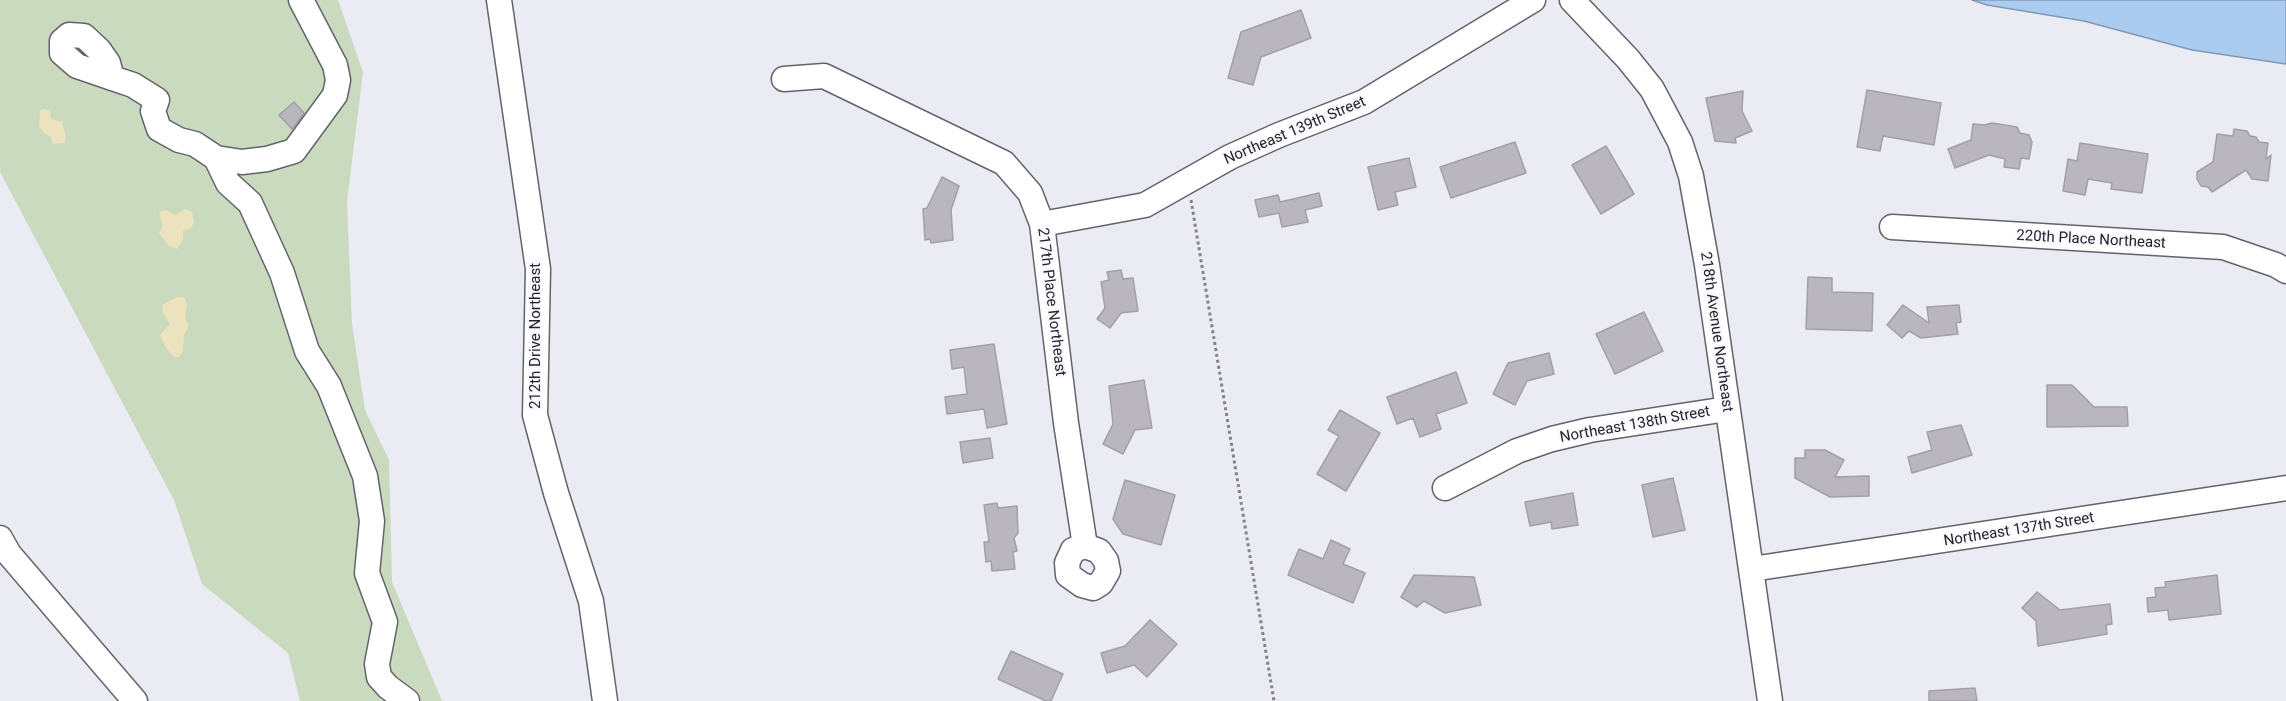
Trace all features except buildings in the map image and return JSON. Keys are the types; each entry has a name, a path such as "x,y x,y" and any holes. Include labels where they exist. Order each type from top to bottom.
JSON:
{"street":[{"path":"112,78 133,85 157,100 153,111 159,129 178,140 195,144 216,158 242,162 267,159 294,151 335,95 338,80 335,65 301,0"},
{"name":"212th Drive Northeast","path":"499,0 538,269 535,415 556,493 591,601 605,701"},
{"name":"Northeast 139th Street","path":"1042,224 1145,205 1230,157 1364,102 1533,0"},
{"name":"218th Avenue Northeast","path":"1572,0 1628,59 1652,89 1669,117 1691,176 1700,218 1770,701"},
{"name":"217th Place Northeast","path":"784,79 824,76 1004,163 1030,193 1042,224 1066,423 1085,546"},
{"path":"216,158 228,183 250,203 282,273 307,351 328,386 365,476 372,520 367,573 385,622 377,664 379,677 407,701"},
{"name":"220th Place Northeast","path":"1892,227 2223,247 2276,265 2286,271"},
{"name":"Northeast 138th Street","path":"1445,488 1517,451 1552,439 1590,430 1727,409"},
{"name":"Northeast 137th Street","path":"1752,569 2229,499 2286,488"},
{"path":"0,538 9,554 135,701"}],"path":[{"path":"1188,180 1274,701"}],"green space":[{"path":"0,0 338,0 363,72 347,202 352,324 365,410 389,460 392,582 442,701 300,701 288,653 202,584 174,500 0,172"}],"sand":[{"path":"50,110 51,119 62,122 66,136 65,143 53,144 50,136 39,127 40,111"},
{"path":"185,209 192,212 194,222 191,228 183,231 183,241 177,249 169,246 159,233 163,226 159,212 166,210 175,215"},
{"path":"177,297 184,297 187,304 185,318 189,326 184,335 183,351 179,357 174,357 166,348 160,335 170,324 163,313 162,305"}],"water":[{"path":"1972,0 2286,0 2286,64 2192,50 2084,21 1987,5"}]}
